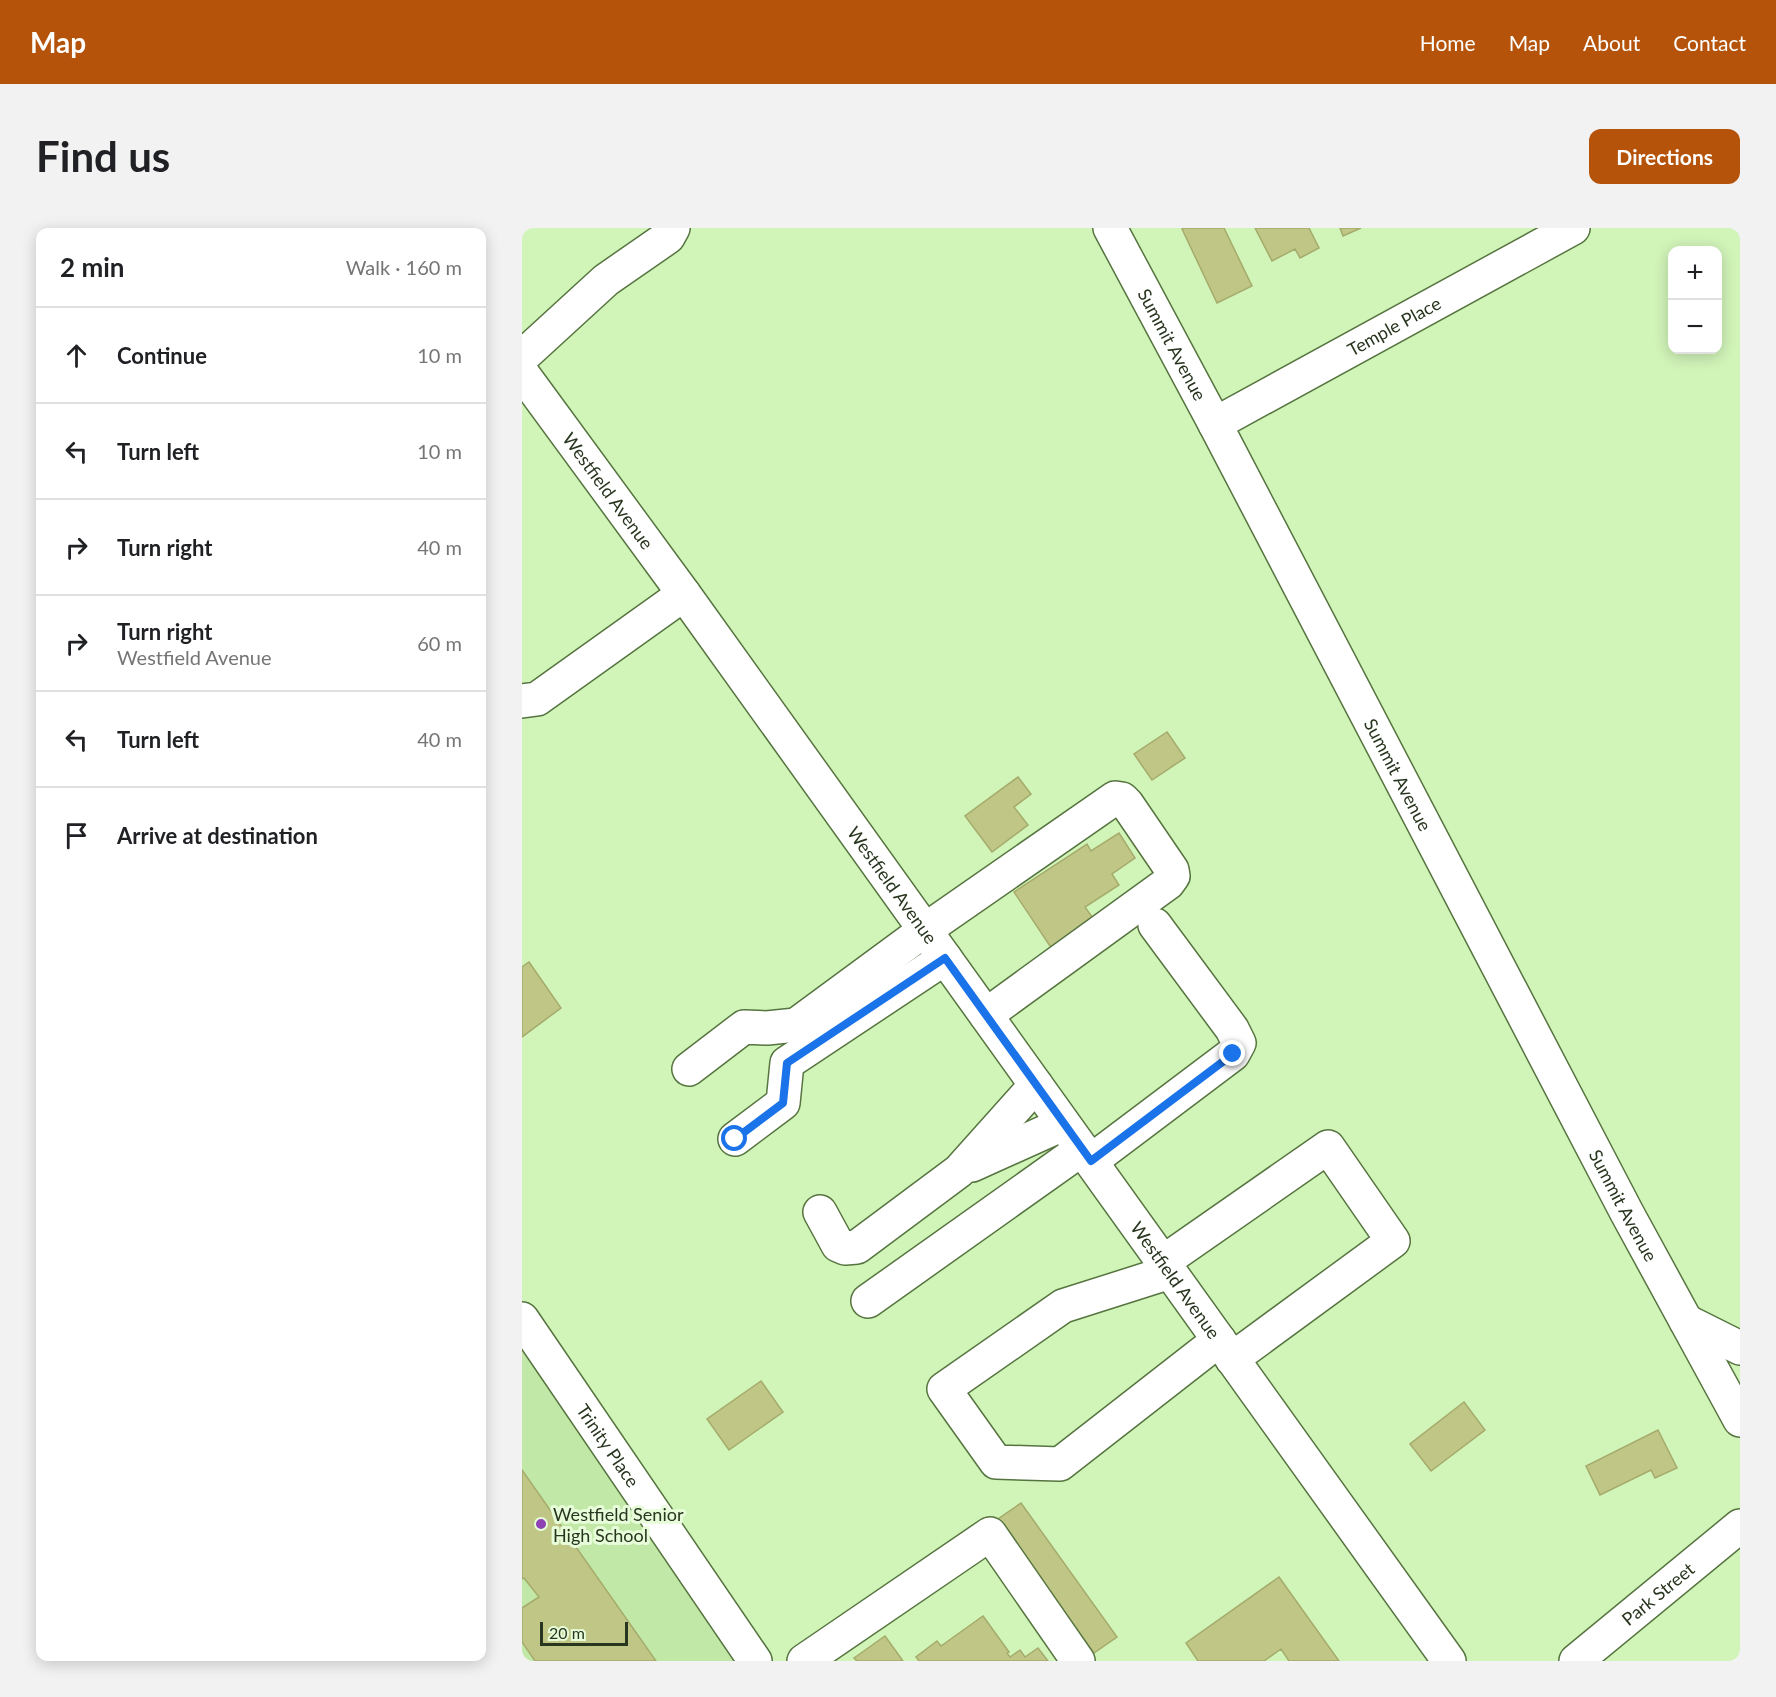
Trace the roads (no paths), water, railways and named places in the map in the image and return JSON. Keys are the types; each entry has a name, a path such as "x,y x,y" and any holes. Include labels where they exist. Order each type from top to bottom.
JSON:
{"street":[{"path":"522,357 606,280 668,237 673,228"},
{"name":"Summit Avenue","path":"1110,228 1215,424 1616,1192 1740,1420"},
{"name":"Temple Place","path":"1215,424 1573,228"},
{"name":"Westfield Avenue","path":"522,374 684,594 1449,1661"},
{"path":"522,700 537,699 684,594"},
{"path":"689,1069 744,1027 767,1028 796,1025 925,930 1114,798 1122,799 1172,870 1173,876 1168,883 986,1015"},
{"path":"868,1301 1079,1144 1233,1054 1239,1043 1232,1029 1155,925"},
{"path":"735,1139 783,1103 787,1063 945,958"},
{"path":"820,1212 838,1245 845,1248 857,1247 959,1171 1036,1085"},
{"path":"959,1171 1079,1144"},
{"path":"1328,1147 1393,1241 1226,1350 1060,1464 996,1462 944,1389 1063,1306 1166,1267 1328,1147"},
{"name":"Trinity Place","path":"522,1319 755,1661"},
{"path":"1686,1321 1740,1348"},
{"name":"Park Street","path":"1576,1661 1740,1526"},
{"path":"804,1661 990,1534 1078,1661"}],"place":[{"name":"Westfield Senior High School","path":"541,1524"}]}
